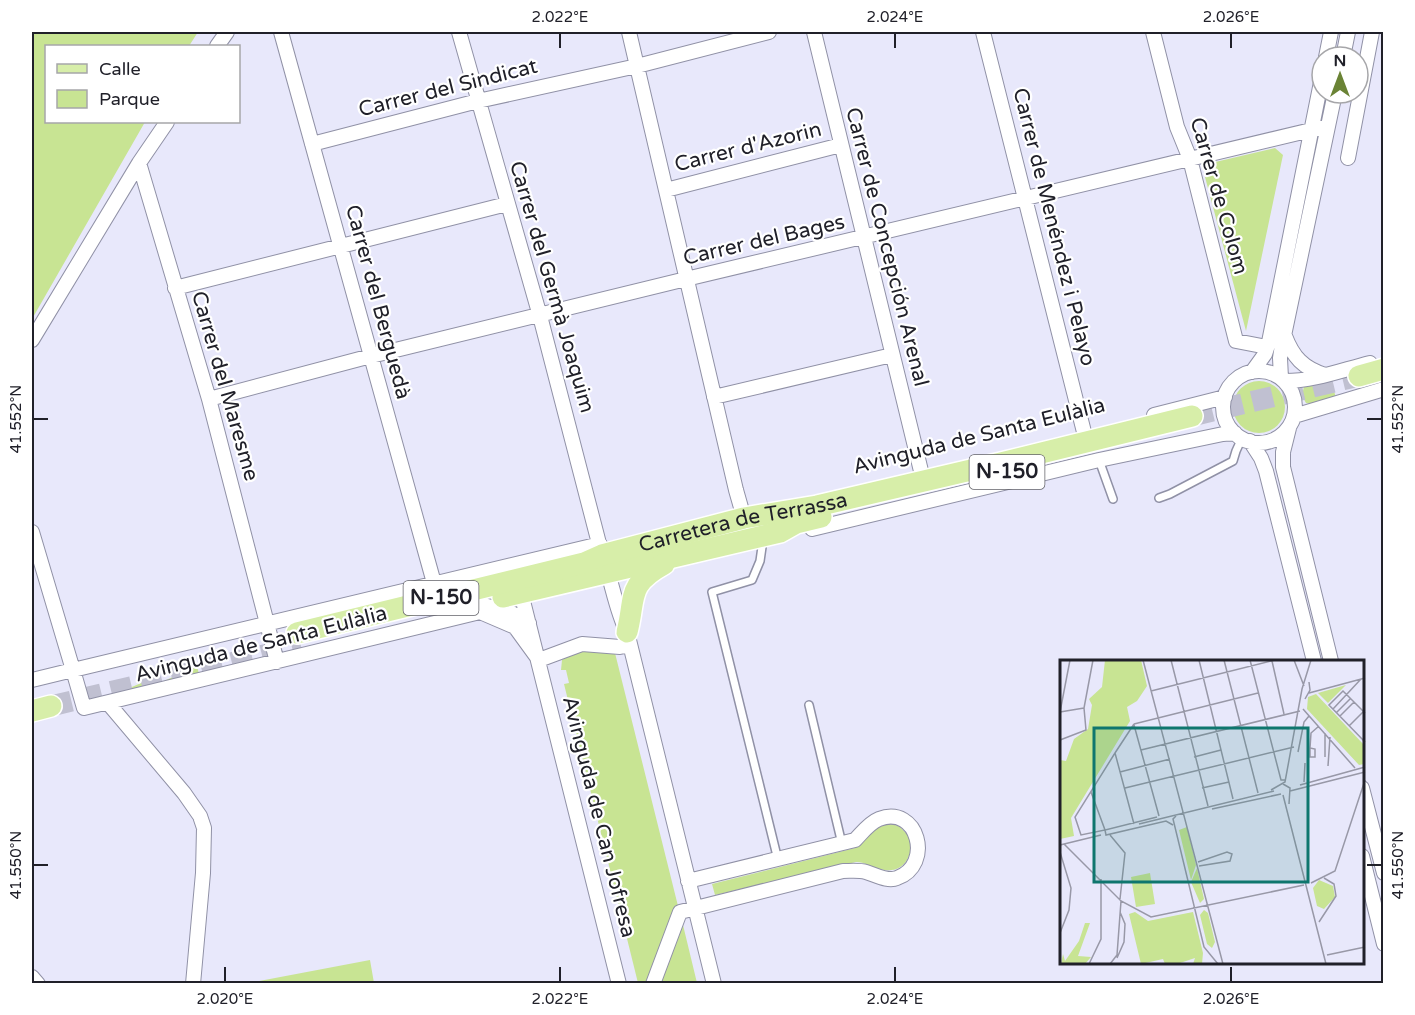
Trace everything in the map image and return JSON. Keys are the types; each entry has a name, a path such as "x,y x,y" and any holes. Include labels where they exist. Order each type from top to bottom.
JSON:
{"main road":[{"path":"1383,369 1361,380 1383,380"},
{"name":"Carretera de Terrassa","path":"744,518 595,557 299,639 524,592 595,557 679,556 1193,422 816,506 744,518"},
{"path":"629,639 630,606 636,588 646,574 679,556"}],"street":[{"path":"218,45 227,32"},
{"name":"Carrer del Berguedà","path":"281,32 434,584"},
{"name":"Carrer del Germà Joaquim","path":"459,32 540,316 595,557"},
{"path":"629,32 744,518"},
{"name":"Carrer del Sindicat","path":"312,144 478,101 637,66 768,32"},
{"name":"Carrer de Concepción Arenal","path":"814,32 921,471"},
{"name":"Carrer de Menéndez i Pelayo","path":"983,32 1084,432"},
{"name":"Carrer de Colom","path":"1154,32 1177,127 1190,159 1236,341 1267,347"},
{"path":"1348,158 1371,32"},
{"path":"1314,660 1266,471 1261,458 1230,427 1224,413 1225,397 1235,380 1252,372 1260,363 1267,347 1316,105"},
{"path":"1331,660 1283,467 1283,452 1295,401 1283,380 1280,358 1332,105"},
{"path":"32,340 139,163 166,123"},
{"name":"Carrer del Bages","path":"209,399 371,356 686,279 866,238 1328,126"},
{"name":"Carrer d'Azorin","path":"666,190 841,145"},
{"name":"Carrer del Maresme","path":"139,163 209,399 266,623"},
{"path":"175,288 507,204"},
{"path":"1284,336 1297,361 1306,368 1325,375"},
{"path":"714,398 892,355"},
{"path":"1252,372 1266,372 1283,380 1299,381 1383,360"},
{"path":"780,531 798,531 868,516 1099,460 1223,434 1258,442 1275,439 1291,422 1383,389"},
{"name":"Avinguda de Santa Eulàlia","path":"744,518 921,471 1225,397"},
{"path":"32,532 73,670"},
{"path":"595,557 629,639 714,984"},
{"name":"Avinguda de Santa Eulàlia","path":"32,680 434,584 595,557"},
{"name":"Avinguda de Can Jofresa","path":"524,592 523,601 620,984"},
{"path":"476,603 510,612 529,623"},
{"name":"Avinguda de Santa Eulàlia","path":"73,670 84,708 480,612 515,627 539,660"},
{"path":"266,623 277,662"},
{"path":"539,660 582,644 620,647 629,639"},
{"path":"108,703 184,793 200,816 204,828 203,873 193,984"},
{"path":"1364,796 1383,873"},
{"path":"688,882 843,844 855,840 878,819 894,818 910,825 916,832 918,847 913,866 897,878 891,879 860,871 843,871 695,908"},
{"path":"1364,864 1383,944"},
{"name":"Avinguda de Can Jofresa","path":"653,984 680,912 695,908"},
{"path":"32,977 38,984"}],"lane":[{"path":"1159,498 1233,461 1242,438"},
{"path":"1099,460 1113,499"},
{"path":"762,547 760,561 752,580 712,591 778,860"},
{"path":"809,705 843,844"}],"green space":[{"path":"32,32 198,32 190,45 45,45 45,123 144,123 32,319"},
{"path":"1275,148 1283,155 1246,331 1205,177 1211,163"},
{"path":"1330,377 1336,398 1311,404 1306,403 1302,396 1304,386"},
{"path":"1254,381 1264,381 1278,388 1285,407 1278,426 1264,433 1254,433 1244,429 1237,422 1233,412 1233,402 1237,392 1244,385"},
{"path":"591,649 615,653 678,906 648,983 638,983 564,684 569,683 566,670 561,670 562,660 573,653"},
{"path":"197,666 200,678 111,696 155,677 156,679 153,680 155,685"},
{"path":"890,824 899,826 911,838 908,858 900,867 888,870 856,862 715,895 712,884 855,848 877,827"},
{"path":"683,925 697,983 660,983"},
{"path":"370,960 374,983 249,983"}],"tunnel":[{"path":"1192,416 1359,376"},
{"path":"51,706 301,646"}]}
